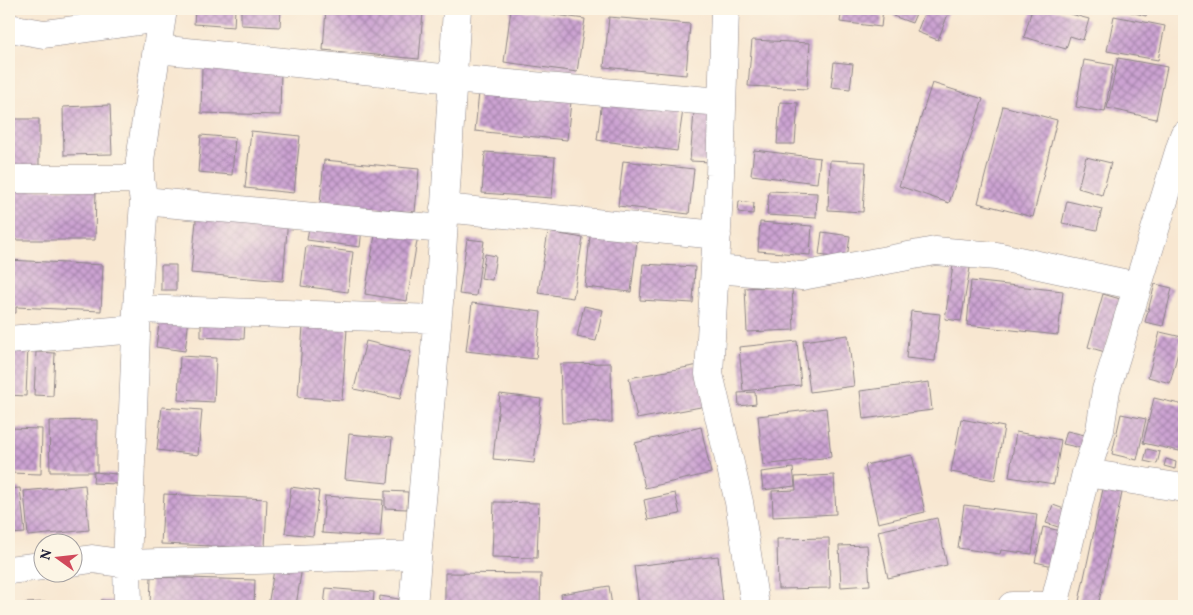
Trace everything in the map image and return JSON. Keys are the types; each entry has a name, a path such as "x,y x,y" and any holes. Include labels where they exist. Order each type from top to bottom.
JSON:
{"street":[{"path":"413,606 437,319 457,9"},
{"path":"725,9 720,175 709,374 739,502 755,606"},
{"path":"9,28 44,34 162,13 140,160 142,190 127,564 128,606"},
{"path":"157,50 452,79 721,102"},
{"path":"1012,606 1054,606 1086,473 1100,430 1106,390 1184,135"},
{"path":"9,179 444,218 717,234"},
{"path":"715,269 802,276 935,251 996,256 1137,286"},
{"path":"9,340 136,319 437,319"},
{"path":"1086,473 1184,488"},
{"path":"82,560 92,559 127,564 417,555"},
{"path":"9,570 32,567"}],"building":[{"path":"195,9 235,9 234,27 194,24"},
{"path":"241,9 281,9 280,27 241,25"},
{"path":"326,9 376,9 423,13 419,59 323,50"},
{"path":"511,9 585,19 577,72 504,62"},
{"path":"781,9 805,9 804,13"},
{"path":"842,9 883,9 881,27 840,22"},
{"path":"896,9 918,9 912,23 893,16"},
{"path":"926,9 950,9 938,40 917,32"},
{"path":"1032,9 1052,9 1089,19 1083,40 1070,36 1066,49 1024,37"},
{"path":"1120,9 1148,9 1146,16"},
{"path":"1114,16 1165,26 1158,60 1107,51"},
{"path":"609,17 690,24 686,75 604,67"},
{"path":"752,40 810,43 807,89 748,86"},
{"path":"1118,58 1167,67 1156,119 1107,108"},
{"path":"1084,60 1113,65 1105,112 1076,107"},
{"path":"834,62 853,64 850,89 831,87"},
{"path":"202,67 281,70 280,115 201,113"},
{"path":"480,83 572,92 567,140 475,131"},
{"path":"932,83 983,99 949,203 899,186"},
{"path":"603,92 684,103 677,151 597,140"},
{"path":"780,102 798,103 795,144 777,144"},
{"path":"110,105 112,154 64,155 63,107"},
{"path":"1003,106 1057,120 1033,217 978,203"},
{"path":"694,112 715,114 711,162 690,161"},
{"path":"9,119 39,119 39,167 9,166"},
{"path":"251,131 300,136 294,193 245,188"},
{"path":"201,135 235,138 232,175 198,172"},
{"path":"754,150 820,158 817,183 751,175"},
{"path":"485,152 555,157 552,198 482,193"},
{"path":"1086,157 1111,163 1102,195 1078,188"},
{"path":"324,160 419,169 415,212 320,204"},
{"path":"830,160 866,162 863,212 828,210"},
{"path":"623,161 694,169 689,214 618,206"},
{"path":"9,189 96,189 95,240 9,240"},
{"path":"769,191 817,193 816,218 767,215"},
{"path":"739,201 754,203 753,214 738,212"},
{"path":"1067,201 1102,209 1097,230 1062,223"},
{"path":"197,210 288,217 283,281 191,273"},
{"path":"310,221 362,228 360,247 307,240"},
{"path":"760,222 812,226 810,255 758,251"},
{"path":"376,229 418,235 407,301 365,294"},
{"path":"548,232 583,238 573,298 538,293"},
{"path":"822,232 850,236 847,259 819,255"},
{"path":"590,236 637,241 631,292 585,287"},
{"path":"467,239 484,241 476,296 459,294"},
{"path":"306,246 353,252 348,292 301,286"},
{"path":"485,254 496,256 492,280 481,278"},
{"path":"954,259 971,262 961,321 945,319"},
{"path":"9,260 103,265 101,311 16,307 16,313 9,313"},
{"path":"643,264 695,267 693,303 640,300"},
{"path":"161,265 176,265 176,290 161,290"},
{"path":"971,281 1063,291 1058,335 967,325"},
{"path":"1155,284 1172,288 1163,326 1145,322"},
{"path":"792,286 794,330 747,332 745,288"},
{"path":"1103,294 1120,299 1105,352 1088,347"},
{"path":"472,303 541,312 536,359 466,351"},
{"path":"584,306 603,310 596,341 577,337"},
{"path":"911,311 940,314 935,361 906,358"},
{"path":"160,316 189,319 185,351 156,347"},
{"path":"201,319 245,321 244,339 201,337"},
{"path":"303,326 347,329 342,400 298,397"},
{"path":"1160,332 1182,337 1170,383 1148,377"},
{"path":"848,335 854,386 810,392 803,341"},
{"path":"366,341 411,352 400,399 354,389"},
{"path":"797,341 801,385 743,391 739,347"},
{"path":"9,345 28,346 26,396 9,395"},
{"path":"36,352 55,353 53,396 34,395"},
{"path":"180,356 216,358 214,402 178,400"},
{"path":"611,363 612,422 562,423 560,364"},
{"path":"699,365 706,406 637,419 629,378"},
{"path":"929,382 932,410 863,419 860,391"},
{"path":"755,392 756,404 739,406 738,393"},
{"path":"500,394 541,399 534,463 493,459"},
{"path":"1154,398 1184,405 1184,452 1143,443"},
{"path":"162,407 202,410 198,455 157,450"},
{"path":"826,408 831,457 763,465 758,416"},
{"path":"1121,414 1146,419 1137,460 1112,454"},
{"path":"961,419 1004,427 995,480 951,472"},
{"path":"97,420 97,472 50,472 49,421"},
{"path":"701,427 711,473 645,488 635,443"},
{"path":"9,428 42,429 41,474 9,473"},
{"path":"1067,431 1089,436 1086,449 1063,444"},
{"path":"1016,432 1061,440 1054,484 1009,477"},
{"path":"349,434 392,438 388,483 345,479"},
{"path":"1147,449 1160,452 1157,464 1144,461"},
{"path":"912,455 925,512 878,523 865,465"},
{"path":"1166,459 1176,462 1175,469 1164,466"},
{"path":"793,468 795,486 763,490 761,472"},
{"path":"94,472 117,474 117,484 93,483"},
{"path":"834,475 836,514 773,517 772,491 796,490 795,477"},
{"path":"85,485 89,530 32,532 32,536 28,536 24,491"},
{"path":"291,487 319,491 313,536 285,533"},
{"path":"20,488 25,533 9,534 9,489"},
{"path":"1103,489 1122,493 1098,606 1078,606"},
{"path":"385,491 408,492 407,509 385,508"},
{"path":"675,493 680,514 648,520 644,500"},
{"path":"164,494 267,499 265,548 161,544"},
{"path":"325,496 383,500 380,537 322,533"},
{"path":"494,502 539,503 537,558 492,557"},
{"path":"964,505 1037,514 1032,554 1001,550 1000,554 958,548"},
{"path":"1053,505 1067,510 1061,528 1046,523"},
{"path":"937,518 947,565 888,578 878,531"},
{"path":"1043,527 1061,531 1053,566 1035,562"},
{"path":"829,538 830,588 778,589 777,539"},
{"path":"867,545 870,585 841,587 839,546"},
{"path":"718,556 723,603 692,606 639,606 634,566"},
{"path":"275,563 302,567 296,606 268,606"},
{"path":"445,573 541,574 540,606 445,606"},
{"path":"151,577 255,580 254,606 150,606"},
{"path":"609,586 612,606 563,606 561,594"},
{"path":"326,588 374,592 373,606 324,606"},
{"path":"380,596 399,599 398,606 379,606"},
{"path":"101,600 118,601 118,606 101,606"},
{"path":"45,602 46,606 25,606 25,603"}]}
